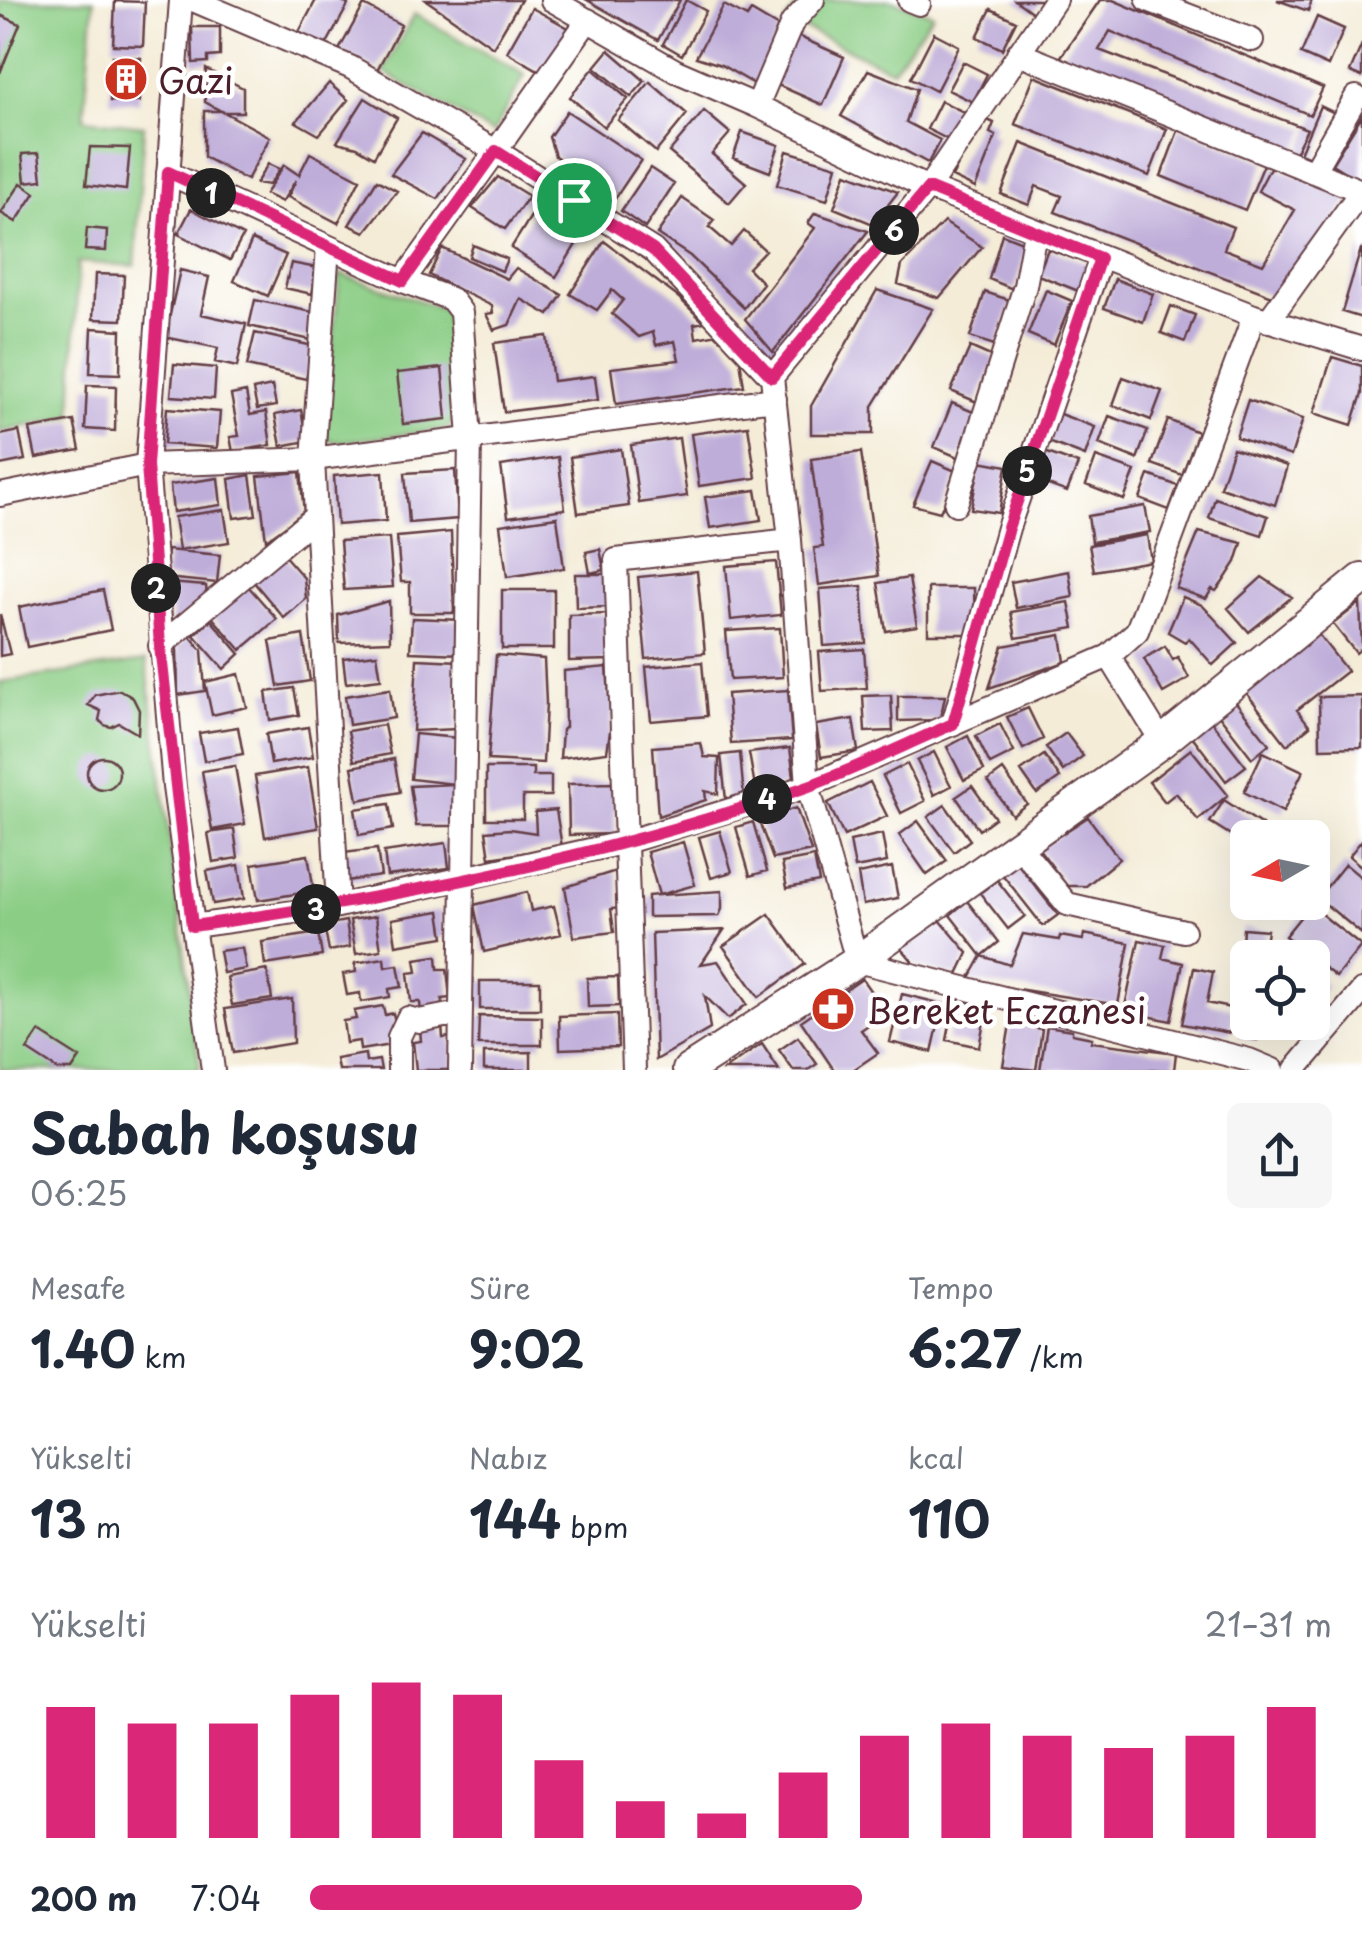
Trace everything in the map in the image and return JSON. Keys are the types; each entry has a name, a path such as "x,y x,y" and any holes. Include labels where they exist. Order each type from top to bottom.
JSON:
{"main road":[{"path":"688,1070 857,961 1162,742 1362,578"}],"street":[{"path":"181,0 147,465 160,646 213,1070"},
{"path":"194,0 350,67 496,151 653,250 774,388 790,540 808,786 857,961 1249,1060 1273,1070"},
{"path":"552,0 676,71 928,188 1261,318 1362,349"},
{"path":"757,106 792,23 813,0"},
{"path":"0,495 147,465 312,459 470,438 774,388 928,188 1055,0"},
{"path":"1148,0 1252,40"},
{"path":"403,281 588,20"},
{"path":"192,926 338,906 626,842 808,786 1109,656 1138,631 1261,318 1361,191 1018,54"},
{"path":"1312,172 1356,97"},
{"path":"168,172 403,281 451,298 462,312 470,438 460,1070"},
{"path":"956,504 1025,286 1036,232"},
{"path":"328,247 312,459 338,906"},
{"path":"953,724 1008,528 1100,258"},
{"path":"160,646 316,516"},
{"path":"634,1070 616,560 790,540"},
{"path":"1109,656 1162,742"},
{"path":"1018,845 1067,904 1184,931"},
{"path":"1295,1070 1362,992"},
{"path":"399,1070 399,1037 408,1018 418,1021 459,1013"}],"green space":[{"path":"0,0 94,0 84,119 144,126 135,266 78,262 72,416 0,432"},
{"path":"802,0 891,0 933,14 892,70 786,20"},
{"path":"414,14 525,75 493,133 383,72"},
{"path":"340,274 447,310 455,419 447,429 339,442 329,440 323,432"},
{"path":"146,661 200,1070 0,1070 0,682"}],"building":[{"path":"316,0 340,0 348,5 325,47 299,32"},
{"path":"426,0 521,0 493,47"},
{"path":"587,0 680,0 658,40"},
{"path":"686,0 706,11 682,55 663,44"},
{"path":"1015,0 1043,0 1033,13"},
{"path":"1100,0 1113,0 1323,88 1310,115 1110,31 1099,50 1307,129 1295,153 1058,61"},
{"path":"1277,0 1312,0 1308,11"},
{"path":"115,1 145,2 143,46 113,45"},
{"path":"364,5 401,25 377,70 339,50"},
{"path":"724,5 747,17 751,11 780,28 756,85 721,65 696,57"},
{"path":"532,8 572,30 540,71 507,52"},
{"path":"991,9 1016,21 1002,49 977,37"},
{"path":"0,15 20,24 0,73"},
{"path":"1317,17 1344,29 1328,66 1301,54"},
{"path":"192,27 220,27 220,56 193,63"},
{"path":"934,33 959,46 936,91 911,78"},
{"path":"793,34 844,57 823,105 771,82"},
{"path":"1362,44 1362,77 1350,72"},
{"path":"609,50 645,81 631,97 595,67"},
{"name":"Gazi","path":"112,56 141,58 139,102 110,101"},
{"path":"963,62 987,74 973,102 948,90"},
{"path":"206,69 243,88 243,112 223,112 205,102"},
{"path":"593,69 628,99 604,127 570,97"},
{"path":"868,70 917,89 906,122 940,140 928,163 841,116"},
{"path":"1034,76 1167,129 1149,176 1015,124"},
{"path":"650,82 687,114 656,152 618,120"},
{"path":"329,83 348,100 319,135 296,122"},
{"path":"365,98 397,118 374,157 337,142"},
{"path":"941,101 966,113 951,141 927,129"},
{"path":"1320,106 1335,113 1315,159 1300,153"},
{"path":"204,111 222,111 270,137 247,180 204,157"},
{"path":"567,111 641,160 612,203 571,175 575,170 555,156 549,137"},
{"path":"704,111 730,133 712,154 746,183 729,203 669,152"},
{"path":"1362,115 1362,183 1332,164"},
{"path":"981,117 994,123 990,133 996,136 975,188 952,177"},
{"path":"1179,128 1265,162 1245,210 1161,176"},
{"path":"742,132 779,145 770,172 733,158"},
{"path":"422,133 466,159 438,199 391,174"},
{"path":"1021,143 1233,227 1224,249 1263,264 1295,210 1258,191 1271,166 1350,198 1280,299 1055,212 1062,196 1036,186 1029,205 1001,194"},
{"path":"90,147 130,148 126,190 86,185"},
{"path":"787,151 837,166 827,200 777,185"},
{"path":"39,153 42,180 25,182 22,154"},
{"path":"310,153 360,179 338,223 288,197 296,180 282,202 265,194 284,165 299,175"},
{"path":"268,164 280,169 269,185 256,183"},
{"path":"650,168 674,184 645,228 621,211"},
{"path":"846,173 898,192 873,224 834,208"},
{"path":"498,177 529,196 505,229 472,208"},
{"path":"377,180 397,191 365,232 349,225"},
{"path":"21,183 35,193 16,222 1,213"},
{"path":"682,198 714,220 709,227 731,246 744,231 765,250 748,268 763,283 744,308 690,256 657,234"},
{"path":"538,205 583,233 556,277 511,248"},
{"path":"191,209 243,236 230,260 178,234"},
{"path":"815,213 868,231 773,352 745,319 815,228 808,223"},
{"path":"944,222 982,247 939,298 898,284 902,265"},
{"path":"87,228 107,230 106,251 85,250"},
{"path":"1002,234 1027,244 1015,290 989,279"},
{"path":"252,240 286,255 268,296 234,281"},
{"path":"604,241 704,322 694,324 696,338 718,334 740,360 744,386 616,404 611,368 679,360 675,341 656,345 653,332 639,337 612,314 623,300 612,290 597,310 570,294"},
{"path":"473,245 507,259 502,271 469,257"},
{"path":"442,248 507,279 516,268 562,295 549,315 521,299 509,325 494,330 486,314 493,313 492,306 429,275"},
{"path":"1048,249 1091,265 1081,292 1038,275"},
{"path":"1362,249 1362,318 1342,312"},
{"path":"291,263 317,268 312,294 285,288"},
{"path":"180,270 209,277 201,314 246,324 237,367 215,362 218,348 165,337"},
{"path":"95,274 124,275 122,320 93,319"},
{"path":"1115,279 1153,294 1143,322 1104,308"},
{"path":"877,290 933,309 873,406 873,434 811,434 811,406"},
{"path":"1046,290 1072,301 1054,345 1028,334"},
{"path":"985,292 1012,301 997,346 970,337"},
{"path":"255,300 317,313 311,340 249,326"},
{"path":"1171,306 1195,315 1185,342 1161,333"},
{"path":"92,328 121,330 120,374 90,373"},
{"path":"255,333 313,346 306,379 247,366"},
{"path":"547,336 553,381 595,376 598,400 504,412 494,343"},
{"path":"970,347 995,358 977,402 951,391"},
{"path":"1332,357 1362,366 1362,394 1352,425 1314,413"},
{"path":"174,364 216,368 214,399 171,396"},
{"path":"442,368 447,419 403,424 397,373"},
{"path":"1123,377 1162,391 1151,420 1113,405"},
{"path":"87,385 116,386 115,431 85,429"},
{"path":"272,386 276,406 257,409 253,390"},
{"path":"246,392 250,415 266,412 271,445 233,452 230,437 239,436 231,395"},
{"path":"1248,400 1303,419 1291,456 1236,437"},
{"path":"952,403 978,414 960,458 934,447"},
{"path":"167,408 220,412 217,448 164,444"},
{"path":"301,410 307,441 281,446 275,415"},
{"path":"1057,413 1095,427 1085,456 1046,441"},
{"path":"1109,416 1148,430 1137,459 1099,444"},
{"path":"1168,420 1198,432 1182,475 1152,464"},
{"path":"74,421 80,450 36,458 30,429"},
{"path":"748,426 756,478 699,486 691,434"},
{"path":"19,431 25,460 0,465 0,435"},
{"path":"679,438 687,496 639,503 631,445"},
{"path":"1233,448 1287,466 1275,505 1220,487"},
{"path":"621,449 629,506 578,513 570,457"},
{"path":"1039,450 1078,464 1067,492 1029,478"},
{"path":"861,452 879,576 819,585 814,548 823,547 811,459"},
{"path":"558,457 565,509 508,517 501,466"},
{"path":"1096,457 1135,471 1124,500 1086,485"},
{"path":"932,461 958,472 940,512 913,505"},
{"path":"980,461 1007,466 999,513 971,509"},
{"path":"455,470 458,519 409,523 405,473"},
{"path":"300,472 304,513 266,540 258,476"},
{"path":"383,472 386,521 337,525 334,476"},
{"path":"250,475 256,515 234,518 229,479"},
{"path":"1149,475 1178,486 1169,510 1140,499"},
{"path":"218,478 221,505 173,512 170,485"},
{"path":"756,490 761,520 710,528 705,497"},
{"path":"1215,498 1268,516 1262,535 1209,518"},
{"path":"1145,506 1150,532 1092,542 1088,516"},
{"path":"224,510 229,542 179,550 174,517"},
{"path":"557,517 564,568 507,577 500,525"},
{"path":"451,532 454,613 410,613 410,582 401,582 397,537"},
{"path":"1199,532 1242,543 1236,562 1206,599 1176,588"},
{"path":"1147,535 1151,561 1094,571 1089,545"},
{"path":"389,538 393,587 344,590 340,541"},
{"path":"600,549 604,570 590,573 586,552"},
{"path":"167,550 220,555 217,583 165,578"},
{"path":"283,554 304,578 306,599 284,618 253,581"},
{"path":"776,562 781,615 731,620 726,566"},
{"path":"697,571 705,653 646,659 638,577"},
{"path":"1069,571 1073,597 1016,608 1011,582"},
{"path":"575,574 607,574 608,607 576,608"},
{"path":"1262,577 1292,597 1249,632 1228,608"},
{"path":"909,578 917,626 886,631 878,583"},
{"path":"169,583 206,586 207,597 172,625"},
{"path":"248,586 277,619 241,650 212,617"},
{"path":"862,586 866,643 824,646 820,589"},
{"path":"928,588 974,588 975,634 928,634"},
{"path":"103,590 111,630 27,647 19,607"},
{"path":"502,590 554,590 554,649 502,649"},
{"path":"1183,597 1202,605 1237,643 1213,665 1189,638 1185,642 1168,632"},
{"path":"389,601 390,641 339,643 338,615"},
{"path":"1069,602 1074,628 1016,638 1011,612"},
{"path":"1360,603 1362,648 1356,653 1333,624"},
{"path":"0,614 10,654 0,656"},
{"path":"611,614 613,660 569,661 569,615"},
{"path":"412,618 463,620 462,654 410,652"},
{"path":"211,620 240,654 224,669 194,635"},
{"path":"780,628 783,677 730,680 726,631"},
{"path":"1318,634 1347,671 1297,710 1310,726 1287,745 1245,691"},
{"path":"303,635 310,681 278,686 270,641"},
{"path":"1061,635 1065,662 989,688 1003,646"},
{"path":"190,636 202,650 205,691 178,695 177,647"},
{"path":"1165,646 1173,660 1178,657 1189,678 1163,693 1144,659"},
{"path":"864,649 867,688 822,691 819,652"},
{"path":"377,654 381,679 346,683 343,658"},
{"path":"496,655 544,659 543,763 488,760"},
{"path":"417,659 459,661 457,729 413,731"},
{"path":"702,662 707,716 651,721 646,667"},
{"path":"607,667 609,696 615,696 607,752 560,758 565,727 564,671"},
{"path":"239,674 247,707 212,715 205,682"},
{"path":"294,688 299,715 270,720 266,692"},
{"path":"390,689 394,718 349,725 345,696"},
{"path":"120,690 133,698 139,710 138,734 119,723 104,725 99,720 101,711 88,705 95,695"},
{"path":"788,690 792,740 731,744 727,694"},
{"path":"891,695 893,731 865,732 863,696"},
{"path":"898,696 945,696 940,720 898,721"},
{"path":"1362,696 1362,747 1320,748 1319,697"},
{"path":"1235,701 1269,744 1252,758 1218,714"},
{"path":"1028,708 1043,739 1023,749 1007,717"},
{"path":"853,719 858,751 821,757 816,725"},
{"path":"1211,721 1246,766 1226,781 1192,736"},
{"path":"1000,724 1014,752 990,764 976,736"},
{"path":"384,725 390,754 354,761 348,731"},
{"path":"238,727 243,754 204,761 199,733"},
{"path":"308,727 313,757 271,764 266,734"},
{"path":"1066,733 1083,756 1063,771 1046,747"},
{"path":"415,734 457,738 455,826 416,826 410,786 454,784 411,779"},
{"path":"968,736 984,770 964,780 947,747"},
{"path":"701,743 704,757 719,758 718,794 705,791 706,800 658,816 653,747"},
{"path":"790,748 795,784 756,792 749,753"},
{"path":"1191,749 1228,795 1198,820 1176,793 1165,802 1149,782"},
{"path":"934,752 951,786 934,795 917,761"},
{"path":"1263,752 1303,771 1283,812 1244,792"},
{"path":"740,753 744,798 726,800 721,755"},
{"path":"1044,755 1060,778 1037,794 1021,771"},
{"path":"103,757 114,762 119,773 114,784 103,789 92,784 87,773 92,762"},
{"path":"394,759 400,792 358,800 352,767"},
{"path":"907,764 925,801 901,813 883,776"},
{"path":"235,766 245,824 212,830 202,771"},
{"path":"308,767 318,828 265,837 255,776"},
{"path":"486,768 533,768 533,776 551,776 551,796 523,796 523,819 486,819"},
{"path":"1003,770 1027,804 1012,815 988,781"},
{"path":"870,782 887,816 844,836 828,803"},
{"path":"614,783 615,834 569,835 568,784"},
{"path":"972,786 995,818 979,830 956,797"},
{"path":"1224,800 1254,820 1230,820 1230,835 1210,822"},
{"path":"389,804 393,829 359,835 355,809"},
{"path":"945,805 970,840 954,852 928,817"},
{"path":"796,808 811,851 773,859 758,819"},
{"path":"556,810 562,847 490,858 486,831 536,833 535,812"},
{"path":"1088,817 1119,859 1086,886 1067,886 1039,849"},
{"path":"918,821 947,861 927,875 899,835"},
{"path":"753,822 767,871 750,876 736,827"},
{"path":"234,829 238,858 213,862 208,833"},
{"path":"720,831 732,872 711,878 699,837"},
{"path":"882,834 887,862 855,868 850,841"},
{"path":"1362,840 1362,867 1349,856"},
{"path":"683,842 695,885 659,895 647,852"},
{"path":"446,843 449,868 387,876 384,852"},
{"path":"377,849 381,876 346,881 343,853"},
{"path":"308,855 314,891 258,900 252,864"},
{"path":"814,857 819,882 787,888 782,863"},
{"path":"1017,863 1058,915 1043,926 1002,874"},
{"path":"1345,864 1362,878 1362,934 1330,908 1330,883"},
{"path":"239,865 244,899 213,904 207,871"},
{"path":"892,867 898,898 863,905 858,874"},
{"path":"616,871 621,908 611,909 614,932 574,937 565,887"},
{"path":"997,880 1025,916 1008,929 980,893"},
{"path":"722,891 719,916 648,917 648,896"},
{"path":"527,892 531,911 554,906 561,934 484,952 474,905"},
{"path":"967,901 999,942 982,956 950,915"},
{"path":"440,911 444,937 396,945 392,919"},
{"path":"769,914 805,964 759,997 723,946"},
{"path":"376,916 381,950 356,954 350,920"},
{"path":"940,920 968,953 957,976 917,967 900,946"},
{"path":"1298,920 1329,920 1361,946 1336,977 1330,972 1330,940 1290,940 1285,936"},
{"path":"346,921 350,947 329,951 324,925"},
{"path":"1243,928 1267,930 1266,940 1242,940"},
{"path":"724,930 701,964 718,961 747,1004 728,1019 705,996 710,1029 656,1060 652,933"},
{"path":"318,933 322,956 265,965 262,942"},
{"path":"1023,934 1083,940 1084,934 1129,943 1118,1005 968,981 982,956 1010,965"},
{"path":"1139,940 1165,945 1162,958 1183,963 1171,1021 1124,1011"},
{"path":"242,948 246,969 223,973 219,951"},
{"path":"437,956 438,969 447,969 450,998 442,999 443,1012 421,1014 420,1002 411,1002 408,973 417,972 415,959"},
{"path":"384,958 385,967 398,965 402,987 389,989 390,997 361,1002 360,993 347,995 343,974 356,972 355,963"},
{"path":"1194,968 1213,972 1207,1003 1230,1008 1230,1033 1182,1024"},
{"path":"267,970 272,999 232,1005 227,977"},
{"path":"618,977 619,1006 588,1007 587,978"},
{"path":"862,979 886,1013 861,1030 878,1053 853,1070 834,1070 801,1021"},
{"path":"480,981 540,981 540,1009 480,1009"},
{"path":"902,994 943,1004 932,1052 890,1042"},
{"path":"292,999 293,1043 233,1053 225,1009"},
{"path":"955,999 987,1006 979,1047 947,1040"},
{"path":"383,1006 385,1015 393,1013 397,1033 390,1045 360,1050 359,1041 346,1043 343,1021 356,1019 354,1011"},
{"path":"617,1014 618,1047 560,1049 559,1016"},
{"path":"479,1016 542,1017 542,1045 478,1045"},
{"path":"1010,1024 1042,1029 1036,1070 1003,1066"},
{"path":"442,1025 443,1038 451,1037 455,1067 416,1070 413,1042 421,1041 420,1028"},
{"path":"1047,1026 1072,1030 1072,1034 1092,1038 1091,1042 1176,1053 1174,1070 1040,1070"},
{"path":"39,1032 80,1058 72,1070 58,1070 27,1050"},
{"path":"798,1037 817,1064 808,1070 793,1070 779,1050"},
{"path":"762,1044 779,1070 724,1070"},
{"path":"531,1052 531,1070 484,1070 484,1053"},
{"path":"365,1054 366,1062 379,1060 381,1070 338,1070 336,1059"}],"place":[{"name":"Gazi","path":"126,79"},
{"name":"Bereket Eczanesi","path":"833,1009"}],"route":[{"path":"496,151 574,200 653,250 772,377 928,188 1100,258 1008,528 953,724 808,786 626,842 338,906 192,926 160,646 147,465 168,172 403,281 496,151"}]}
